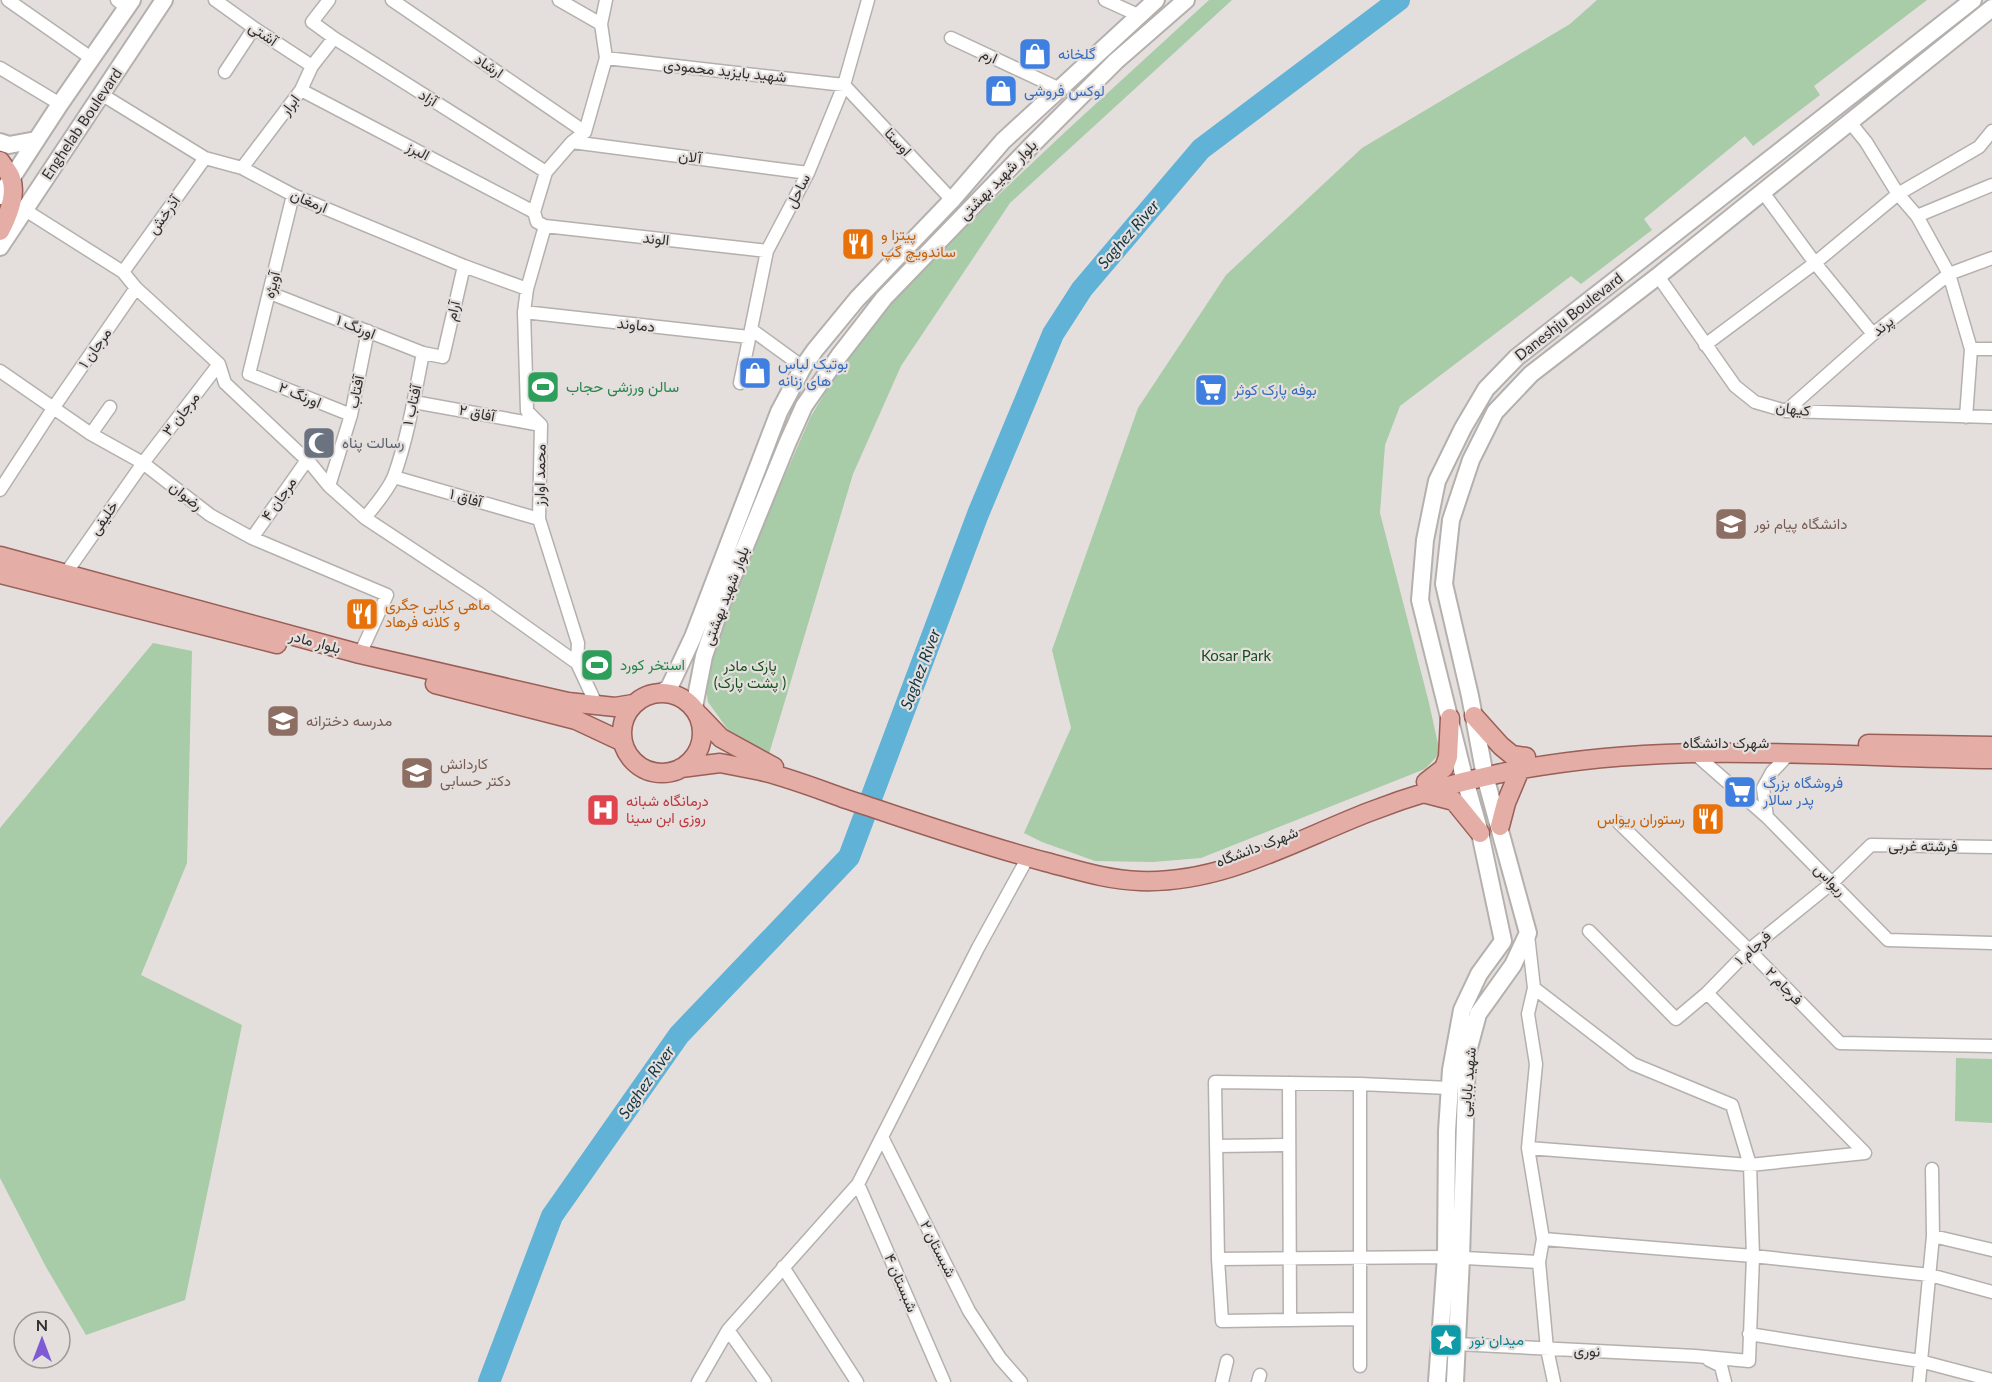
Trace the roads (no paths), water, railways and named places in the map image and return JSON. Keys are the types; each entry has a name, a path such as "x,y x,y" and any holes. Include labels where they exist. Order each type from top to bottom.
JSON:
{"main road":[{"name":"Enghelab Boulevard","path":"0,247 164,0"},
{"name":"بلوار شهید بهشتی","path":"662,692 669,688 693,637 779,412 803,367 857,299 952,200 1003,141 1156,0"},
{"name":"بلوار شهید بهشتی","path":"696,711 704,656 722,603 804,406 884,298 1116,61 1186,0"},
{"name":"Daneshju Boulevard","path":"1464,777 1420,600 1421,582 1425,540 1437,481 1463,428 1486,389 1517,357 1973,0"},
{"name":"Enghelab Boulevard","path":"0,196 92,58 125,3"},
{"name":"Daneshju Boulevard","path":"1485,772 1444,584 1451,520 1471,460 1495,412 1531,374 1658,276 1992,8"},
{"path":"0,142 9,145 36,140"},
{"path":"0,161 12,178"},
{"name":"Enghelab Boulevard","path":"0,231 7,218 12,200 12,178"},
{"name":"بلوار مادر","path":"0,556 360,654 568,702 615,707 633,704"},
{"name":"بلوار مادر","path":"0,574 576,720 622,742"},
{"path":"1421,582 1444,584"},
{"path":"696,711 702,726 699,751 692,761 681,768 670,773 645,770 627,754 622,742 625,716 633,704 642,698 662,692 684,698 721,738 771,770"},
{"path":"1474,716 1501,746 1523,763"},
{"path":"1426,788 1444,768 1448,757 1450,718"},
{"name":"شهرک دانشگاه","path":"1523,763 1585,748 1635,744 1842,743 1992,746"},
{"path":"681,768 720,763 771,770 1008,848 1028,857 1105,877 1139,881 1191,879 1241,865 1426,788 1523,763 1553,763 1693,752 1992,759"},
{"path":"1500,826 1506,804 1523,763"},
{"path":"1485,772 1528,933"},
{"name":"شهید بابایی","path":"1455,1382 1457,1344 1449,1088 1462,1010 1479,974 1503,941 1480,833 1464,777"},
{"path":"1426,788 1454,801 1480,833"},
{"name":"شهرک دانشگاه","path":"1008,848 1103,866 1169,870 1202,867 1223,862 1426,788"},
{"name":"شهید بابایی","path":"1437,1382 1454,1258 1467,1055 1478,1014 1513,965 1528,933"}],"street":[{"path":"8,0 92,58"},
{"name":"آشتی","path":"215,0 312,66"},
{"name":"آزاد","path":"329,0 312,21 334,38 546,172"},
{"name":"ارشاد","path":"392,0 585,132"},
{"path":"559,0 601,24"},
{"path":"544,226 537,222 534,212 546,172 572,142 585,132 606,58 601,24 606,0"},
{"name":"ساحل","path":"740,383 767,251 808,173 844,85 868,0"},
{"path":"1105,0 1138,15"},
{"path":"225,72 254,28"},
{"name":"ابرار","path":"242,168 301,90 312,66 334,38"},
{"name":"ارم","path":"951,38 1060,89"},
{"name":"شهید بایزید محمودی","path":"606,58 844,85"},
{"path":"0,68 60,104"},
{"name":"اوستا","path":"844,85 952,200"},
{"name":"البرز","path":"301,90 534,212"},
{"name":"ارمغان","path":"101,94 205,158 242,168 293,195 464,266 527,289"},
{"path":"1849,121 1866,142 1899,194 1917,216 1949,274 1971,349 1966,417"},
{"path":"1706,345 1815,263 1899,194 1979,147 1992,131"},
{"name":"آلان","path":"572,142 808,173"},
{"name":"آذرخش","path":"123,272 205,158"},
{"path":"1917,216 1992,185"},
{"path":"1762,191 1815,263 1873,334"},
{"name":"آویژه","path":"249,374 293,195"},
{"path":"25,210 123,272 136,288 219,364 225,383 307,460 329,486 365,518 471,588 577,663 597,706"},
{"name":"الوند","path":"544,226 767,251"},
{"name":"محمد اوارز","path":"544,226 527,289 524,312 527,411 541,425 539,519 578,643 577,663"},
{"name":"پرند","path":"1786,411 1873,334 1949,274 1992,258"},
{"name":"آرام","path":"443,357 464,266"},
{"name":"کیهان","path":"1658,276 1735,386 1755,402 1786,411 1992,417"},
{"name":"مرجان ۱","path":"0,490 136,288"},
{"name":"اورنگ ۱","path":"270,293 423,353 443,357"},
{"name":"دماوند","path":"524,312 750,334"},
{"name":"آفتاب","path":"329,486 351,415 368,331"},
{"path":"750,334 803,367"},
{"path":"1971,349 1992,349"},
{"name":"آفتاب ۱","path":"365,518 394,477 414,402 423,353"},
{"name":"مرجان ۳","path":"143,463 219,364"},
{"name":"رضوان","path":"0,371 91,434 143,463 210,515 252,538 387,596 360,654"},
{"name":"اورنگ ۲","path":"249,374 351,415"},
{"name":"آفاق ۲","path":"414,402 541,425"},
{"path":"91,434 110,407"},
{"name":"مرجان ۴","path":"252,538 307,460"},
{"name":"خلیفی","path":"66,573 143,463"},
{"name":"آفاق ۱","path":"394,477 539,519"},
{"name":"ریواس","path":"1693,752 1767,817 1888,940 1992,943"},
{"path":"1767,817 1763,788 1772,772 1790,753"},
{"name":"فرجام ۲","path":"1619,824 1749,950 1840,1043 1992,1046"},
{"name":"فرشته غربی","path":"1833,882 1871,844 1992,848"},
{"path":"698,1382 728,1330 858,1185 978,948 1028,857"},
{"name":"فرجام ۱","path":"1589,931 1676,1019 1707,993 1749,950 1833,882"},
{"path":"1528,933 1534,988 1528,1014 1536,1064 1528,1148 1543,1239 1539,1262 1547,1349 1554,1382"},
{"path":"1534,988 1633,1064 1732,1105 1750,1165 1753,1256 1749,1334 1920,1361 1992,1380"},
{"path":"1528,1148 1750,1165 1865,1153 1707,993"},
{"path":"1359,1319 1222,1321 1218,1259 1215,1082 1449,1088"},
{"path":"1289,1083 1290,1320"},
{"path":"1360,1084 1358,1258 1360,1366"},
{"name":"شبستان ۲","path":"882,1137 969,1311 1000,1358 1021,1382"},
{"path":"1216,1146 1282,1145"},
{"path":"1919,1382 1933,1236 1932,1169"},
{"name":"شبستان ۴","path":"858,1185 944,1382"},
{"path":"1933,1236 1992,1250"},
{"path":"1543,1239 1753,1256 1930,1275 1992,1292"},
{"path":"1218,1259 1454,1258 1539,1262"},
{"path":"783,1267 857,1382"},
{"path":"728,1330 765,1382"},
{"name":"نوری","path":"1457,1344 1749,1361 1749,1334"},
{"path":"1702,1357 1721,1366 1725,1382"},
{"path":"1222,1382 1227,1361"}],"waterway":[{"name":"Saghez River","path":"489,1382 552,1216 679,1035 849,857 978,514 1053,334 1082,289 1201,149 1399,0"}],"place":[{"name":"گلخانه","path":"1035,54"},
{"name":"لوکس فروشی","path":"1001,91"},
{"name":"پیتزا و ساندویچ گپ","path":"858,244"},
{"name":"بوتیک لباس های زنانه","path":"755,373"},
{"name":"سالن ورزشی حجاب","path":"543,387"},
{"name":"بوفه پارک کوثر","path":"1211,390"},
{"name":"رسالت پناه","path":"319,443"},
{"name":"دانشگاه پیام نور","path":"1731,524"},
{"name":"ماهی کبابی جگری و کلانه فرهاد","path":"362,614"},
{"name":"استخر کورد","path":"597,665"},
{"name":"مدرسه دخترانه","path":"283,721"},
{"name":"کاردانش دکتر حسابی","path":"417,773"},
{"name":"فروشگاه بزرگ پدر سالار","path":"1740,792"},
{"name":"درمانگاه شبانه روزی ابن سینا","path":"603,810"},
{"name":"رستوران ریواس","path":"1708,819"},
{"name":"میدان نور","path":"1446,1340"}],"park label":[{"name":"Kosar Park","path":"1236,656"},
{"name":"پارک مادر (پشت پارک )","path":"750,674"}]}
